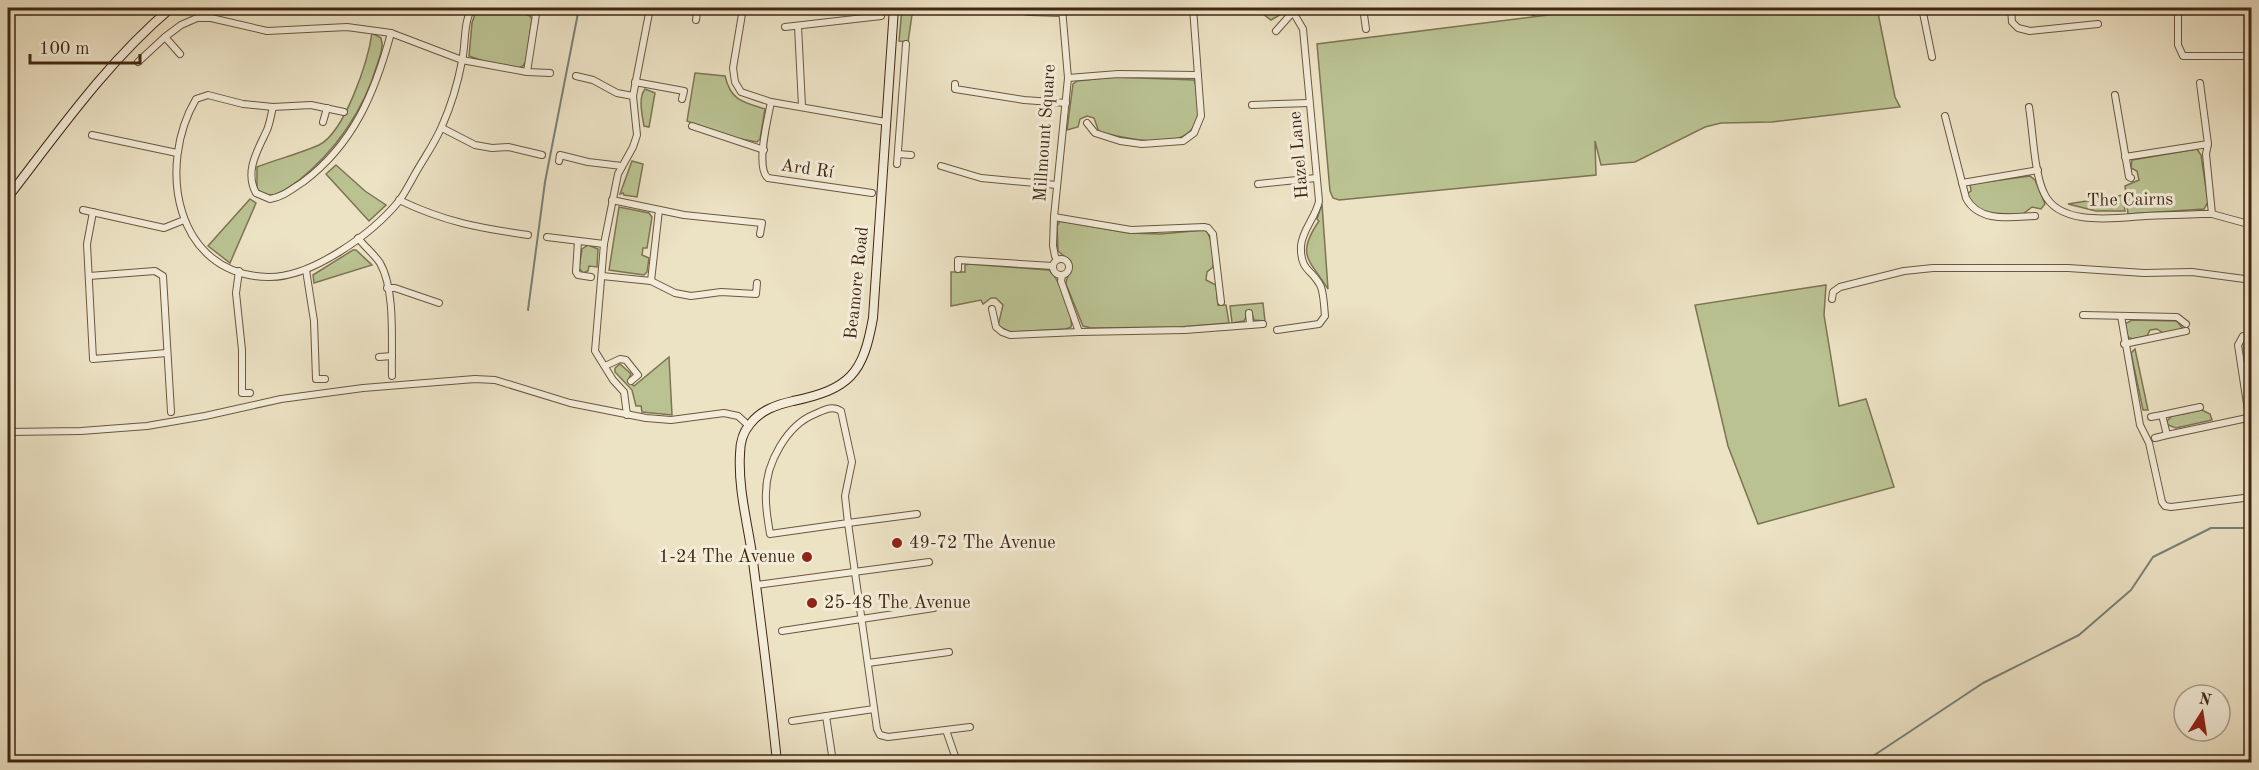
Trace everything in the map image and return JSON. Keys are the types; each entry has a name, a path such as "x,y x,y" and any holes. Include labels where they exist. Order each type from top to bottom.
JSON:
{"main road":[{"path":"8,197 84,96 137,39 171,8"},
{"name":"Beamore Road","path":"748,425 769,408 824,393 842,384 857,370 864,357 873,318 894,8"},
{"path":"748,425 740,454 777,762"}],"street":[{"path":"464,8 468,15"},
{"path":"344,112 311,105 273,107 243,104 208,95 196,99 184,124 177,153 176,191 184,220 207,253 239,272 269,277 306,270 358,238 399,200 442,128 462,60 468,15 472,8"},
{"path":"627,415 624,392 595,351 604,244 612,200 622,166 633,147 636,135 633,96 650,8"},
{"path":"672,8 697,12 696,20"},
{"path":"743,8 733,68 735,82 741,92 771,102 886,122"},
{"path":"1002,8 1030,12 1063,10"},
{"path":"1087,123 1095,133 1131,143 1162,144 1188,139 1197,129 1201,116 1194,8"},
{"path":"1276,31 1293,12 1287,8"},
{"path":"1364,8 1366,28"},
{"path":"1922,8 1932,57"},
{"path":"2011,8 2012,22 2026,31 2098,24"},
{"path":"2178,8 2178,45 2183,56 2252,56"},
{"path":"521,9 537,10 526,72"},
{"name":"Millmount Square","path":"1063,10 1068,78 1053,246 1057,260 1065,260 1068,265 1061,281 1079,332"},
{"name":"Hazel Lane","path":"1277,330 1318,324 1325,316 1321,287 1304,265 1301,247 1302,239 1317,210 1319,201 1303,29 1293,12"},
{"path":"785,27 881,16"},
{"path":"138,62 165,37 189,21 211,18 258,30 347,27 392,33 462,60 526,72 550,73"},
{"path":"798,26 802,106"},
{"path":"273,107 268,128 256,151 251,182 256,193 270,199 284,195 309,177 325,163 348,135 373,92 392,33"},
{"path":"165,37 180,54"},
{"path":"897,164 906,44"},
{"path":"890,56 905,57"},
{"path":"1068,78 1118,74 1198,75"},
{"path":"576,76 593,80 617,93 633,96"},
{"path":"636,82 684,91 682,99"},
{"path":"2200,83 2208,144 2206,154 2212,214"},
{"path":"955,84 955,89 960,90 1066,103"},
{"name":"The Cairns","path":"2115,95 2125,157 2131,178"},
{"name":"Ard Rí","path":"771,102 762,167 764,176 872,192"},
{"path":"1252,105 1310,103"},
{"name":"The Cairns","path":"2029,107 2041,186 2046,198 2056,207 2072,214 2107,219 2212,214 2252,225"},
{"path":"323,122 327,108"},
{"path":"1945,116 1969,204 1978,213 1995,217 2035,216"},
{"name":"Ard Rí","path":"692,126 764,150"},
{"path":"442,128 475,145 492,148 508,147 542,155"},
{"path":"92,135 177,153"},
{"path":"2125,157 2208,144"},
{"path":"898,154 911,155"},
{"path":"559,161 560,155 588,162 622,166"},
{"path":"941,166 960,176 1058,185"},
{"path":"1962,183 2038,170"},
{"path":"1258,184 1317,178"},
{"path":"399,200 464,225 528,235"},
{"path":"612,200 659,210 762,223 760,234"},
{"path":"83,210 164,228 184,220"},
{"path":"651,281 659,210"},
{"path":"93,212 87,244 93,359 167,353"},
{"path":"1054,217 1131,230 1204,226 1213,234 1221,302"},
{"path":"547,237 604,244"},
{"path":"358,238 378,260 387,288 393,376"},
{"path":"578,241 576,272 578,275 591,277"},
{"path":"958,269 958,260 1053,266"},
{"path":"1053,266 1057,260"},
{"path":"1053,266 1055,272 1062,275"},
{"path":"1832,299 1833,292 1840,286 1925,268 2068,268 2144,273 2192,272 2252,280"},
{"path":"306,270 314,321 316,379 325,379"},
{"path":"89,276 155,271 160,272 163,276 171,412"},
{"path":"239,272 236,294 242,350 242,393 250,393"},
{"path":"1208,276 1218,274"},
{"path":"602,276 651,281 675,293 691,296 721,292 756,294 757,283"},
{"path":"387,288 395,288 439,303"},
{"path":"992,309 996,327 1007,334 1185,330 1263,324"},
{"path":"1249,313 1250,325"},
{"path":"2083,315 2177,317 2186,328 2124,344"},
{"path":"2121,316 2124,344 2140,425 2148,443 2163,504 2171,507 2252,497"},
{"path":"2155,438 2250,417 2238,345 2242,336 2252,336"},
{"path":"379,357 392,356"},
{"path":"604,366 620,359 626,360 638,375 631,381"},
{"path":"8,432 81,431 147,426 281,399 363,388 475,379 495,380 560,400 627,415 670,420 724,413 738,416 748,425"},
{"path":"2151,417 2200,407"},
{"path":"917,514 848,524 770,534 766,491 769,472 778,451 806,418 831,408 836,408 843,415 852,462 844,496 848,524 862,620 877,729 880,735 888,737 970,727"},
{"path":"2162,415 2167,435"},
{"path":"756,585 929,562"},
{"path":"782,631 934,609"},
{"path":"868,663 949,652"},
{"path":"792,721 874,709"},
{"path":"826,716 833,762"},
{"path":"946,730 957,762"}],"green space":[{"path":"477,8 521,8 520,12 530,16 532,19 526,61 523,66 518,68 469,56 472,23"},
{"path":"902,8 913,8 908,42 899,41"},
{"path":"1239,8 1255,8 1239,14"},
{"path":"1255,8 1280,8 1283,13 1271,20"},
{"path":"1580,8 1877,8 1895,97 1900,107 1772,122 1721,123 1705,127 1635,162 1601,165 1595,141 1596,175 1339,200 1333,198 1330,191 1317,44 1580,11"},
{"path":"372,33 381,38 380,55 364,98 347,129 311,170 285,190 274,195 257,190 257,167 319,145 329,138 338,126 354,95"},
{"path":"695,73 725,76 734,96 765,109 760,139 757,142 730,137 687,121"},
{"path":"1114,77 1194,80 1198,103 1197,121 1189,132 1178,139 1163,141 1146,141 1099,132 1094,118 1087,116 1080,119 1078,127 1067,130 1073,84 1077,81"},
{"path":"645,89 655,93 649,127 644,126 642,111 641,101"},
{"path":"2197,149 2201,155 2208,202 2204,209 2128,214 2125,186 2139,180 2137,171 2131,168 2132,160"},
{"path":"632,161 643,164 637,197 620,194"},
{"path":"336,165 365,191 386,205 369,221 326,174"},
{"path":"2030,176 2035,180 2045,204 2041,209 2032,207 2023,214 1991,213 1977,207 1967,194 1971,191 1970,184"},
{"path":"2123,195 2125,211 2096,211 2068,204"},
{"path":"250,199 256,203 230,263 208,246"},
{"path":"1322,204 1328,289 1311,264 1307,250 1308,242 1319,221 1317,219"},
{"path":"619,207 649,213 652,217 647,248 643,248 642,255 649,258 647,272 644,275 609,270"},
{"path":"1060,221 1129,233 1160,234 1205,230 1211,242 1213,258 1213,267 1207,272 1206,280 1216,285 1218,305 1226,305 1229,323 1180,327 1091,328 1083,326 1066,284 1071,262 1058,251 1057,226"},
{"path":"588,245 598,249 597,267 589,266 588,271 583,273 579,268 582,249"},
{"path":"356,250 372,265 314,283 313,275"},
{"path":"965,265 1049,270 1057,280 1064,297 1070,314 1071,327 1010,332 998,326 1003,305 996,298 991,298 983,304 981,300 951,306 951,272 965,272"},
{"path":"1826,285 1824,315 1839,406 1866,399 1894,487 1758,524 1728,446 1695,305"},
{"path":"1263,303 1265,321 1254,320 1251,310 1246,311 1244,321 1232,323 1230,306"},
{"path":"2132,320 2177,321 2183,329 2163,333 2157,329 2150,330 2147,336 2132,339 2128,337 2125,324"},
{"path":"2251,339 2251,406 2241,350 2241,344"},
{"path":"2135,349 2148,410 2143,410 2131,353"},
{"path":"669,357 672,415 642,412 641,406 636,406 632,390 615,372 615,368 620,364 631,374 628,381 634,386"},
{"path":"2202,410 2210,414 2212,420 2176,428 2168,425 2167,421 2172,416"}],"waterway":[{"path":"528,310 545,182 579,8"},
{"path":"1864,762 1983,683 2079,635 2131,590 2153,557 2211,528 2252,528"}],"place":[{"name":"49-72 The Avenue","path":"897,543"},
{"name":"1-24 The Avenue","path":"807,557"},
{"name":"25-48 The Avenue","path":"812,603"}]}
